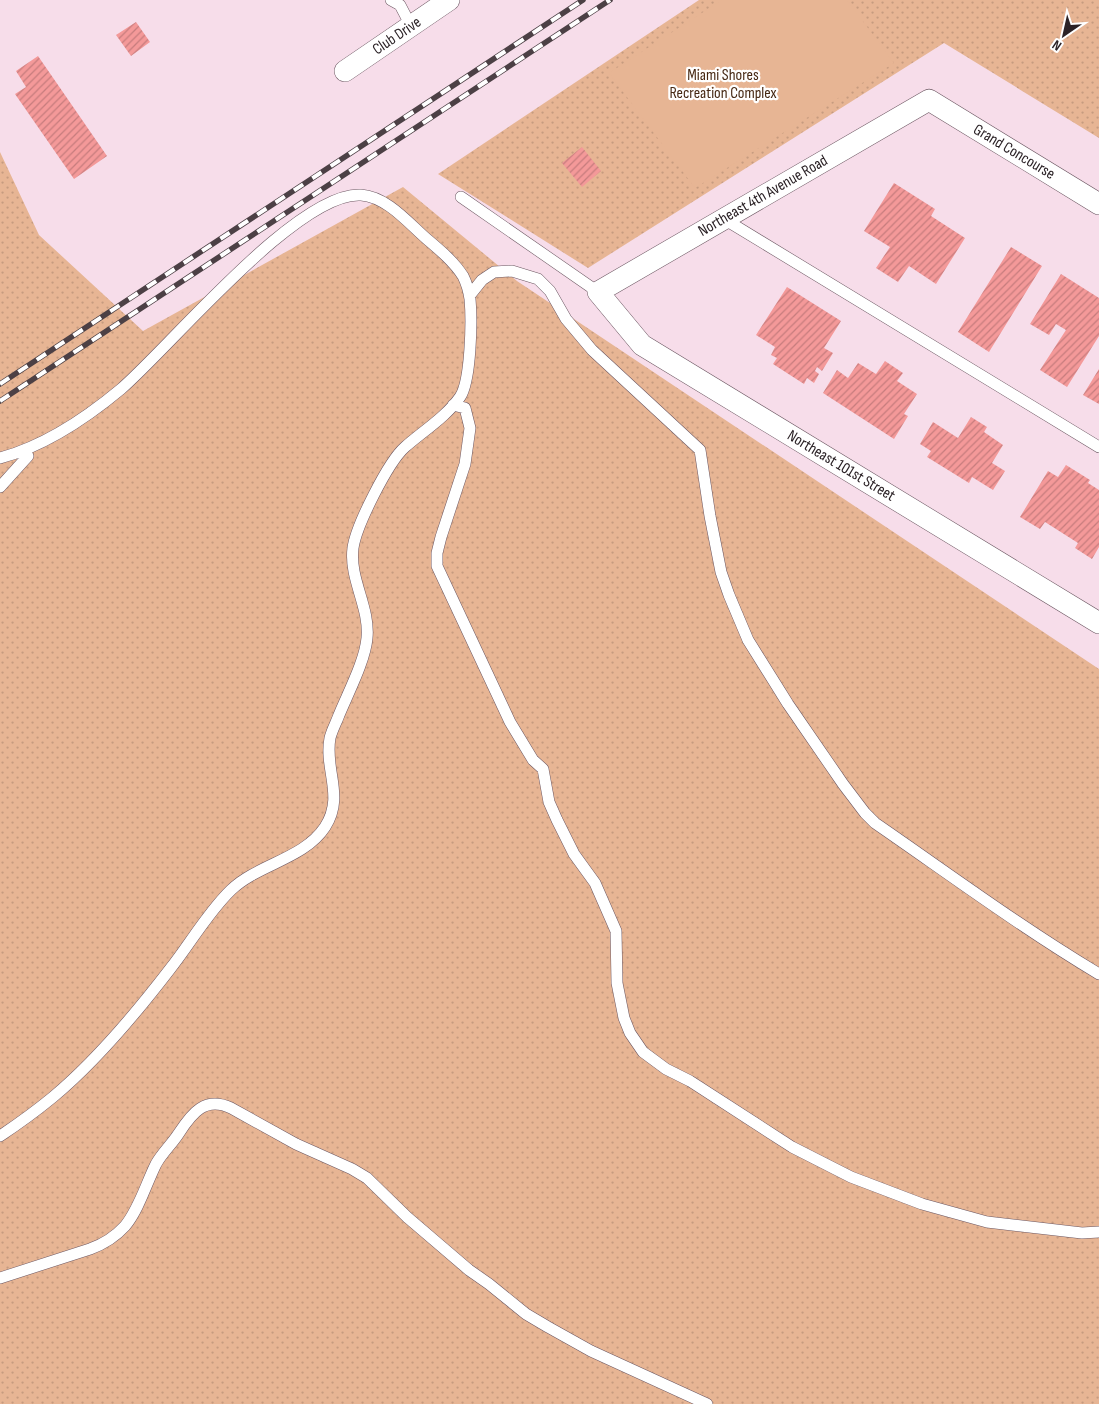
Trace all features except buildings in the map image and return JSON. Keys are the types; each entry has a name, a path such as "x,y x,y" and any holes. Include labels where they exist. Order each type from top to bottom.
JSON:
{"street":[{"name":"Club Drive","path":"345,72 449,0"},
{"name":"Grand Concourse","path":"929,100 1099,204"},
{"name":"Northeast 4th Avenue Road","path":"598,292 929,100"},
{"name":"Northeast 101st Street","path":"598,292 642,345 1099,623"}],"lane":[{"path":"391,0 400,5 411,26"},
{"path":"0,487 24,455 69,427 119,390 156,356 234,275 296,223 321,208 347,196 365,195 376,198 389,206 447,256 462,276 470,295 467,378 463,393 453,405 401,450 387,469 353,545 352,564 366,620 367,637 364,654 331,736 329,755 335,794 333,811 325,828 316,838 296,852 259,870 240,882 225,896 170,970 84,1068 54,1096 0,1136"},
{"path":"461,197 598,292"},
{"path":"724,219 1099,447"},
{"path":"470,295 482,280 494,272 512,271 538,279 550,291 566,319 592,350 700,450 721,572 748,640 788,704 856,802 875,822 1034,932 1099,974"},
{"path":"453,405 465,408 470,428 465,464 441,537 437,553 437,566 510,722 533,760 543,769 549,802 557,820 574,854 595,883 616,931 617,984 624,1018 630,1033 643,1052 666,1070 690,1081 792,1147 852,1178 922,1204 987,1222 1082,1233 1099,1232"},
{"path":"0,458 24,455"},
{"path":"0,1278 102,1245 115,1236 126,1224 160,1157 191,1115 204,1106 213,1103 219,1104 231,1108 296,1144 352,1169 367,1178 407,1217 468,1270 489,1284 526,1314 591,1351 707,1404"}],"green space":[{"name":"Miami Shores Recreation Complex","path":"699,0 1099,0 1099,138 944,43 588,268 438,174"},
{"path":"722,0 847,0 894,63 695,188 609,73"},
{"path":"0,152 39,235 143,331 403,187 517,281 1099,669 1099,1404 0,1404"}],"railway":[{"path":"0,384 583,0"},
{"path":"0,401 610,0"}]}
